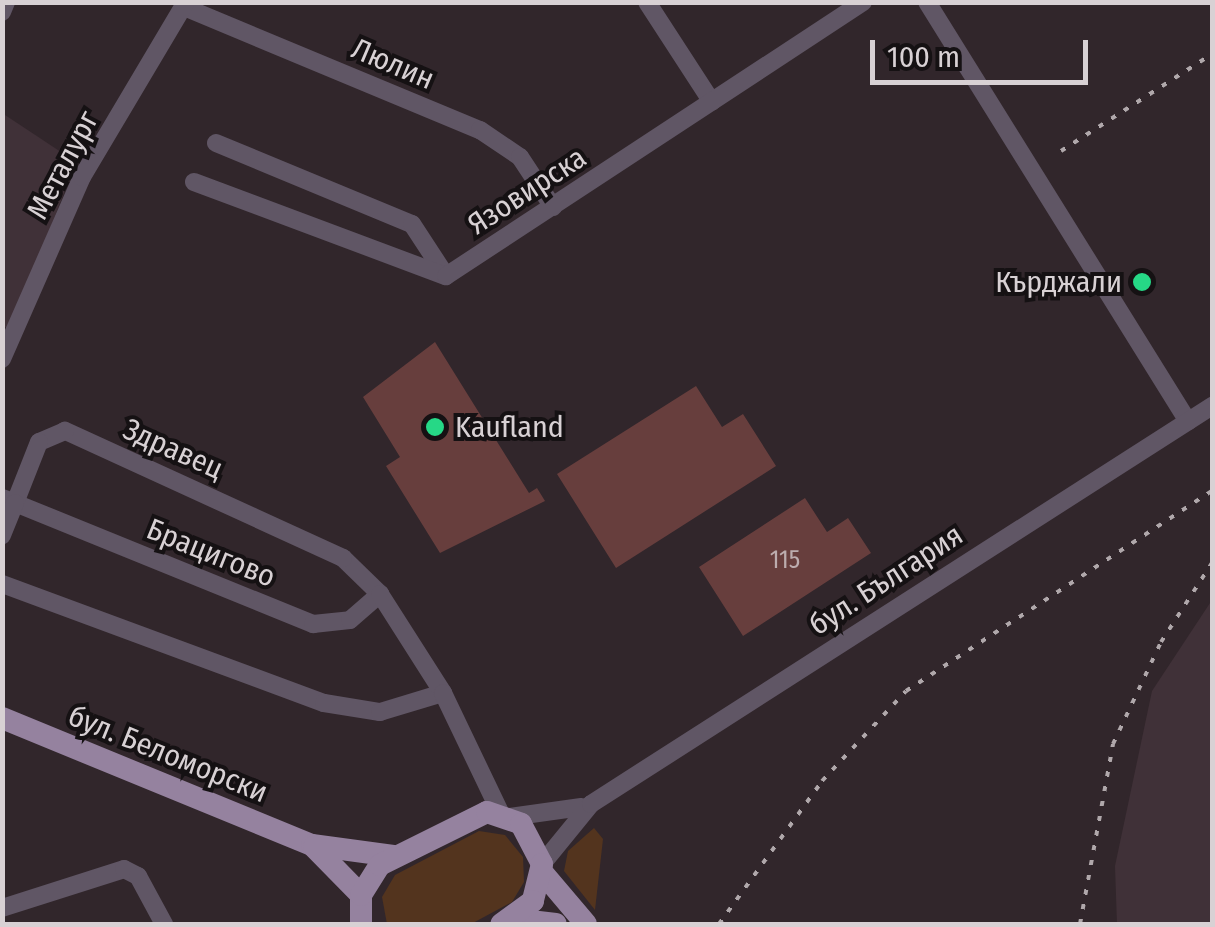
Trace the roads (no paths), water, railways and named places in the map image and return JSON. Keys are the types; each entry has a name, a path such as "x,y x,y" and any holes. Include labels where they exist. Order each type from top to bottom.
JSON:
{"main road":[{"name":"бул. Беломорски","path":"2,718 312,845 393,856"},
{"path":"356,913 393,856 474,815 505,816 532,836 542,868 586,924"},
{"name":"бул. Беломорски","path":"312,845 356,913"},
{"path":"507,922 533,900 542,868"},
{"path":"507,922 556,924"}],"street":[{"path":"2,12 6,2"},
{"path":"647,2 712,102"},
{"name":"Язовирска","path":"446,276 864,2"},
{"path":"927,2 1188,422"},
{"name":"Люлин","path":"185,5 480,130 520,157 553,207"},
{"name":"Металург","path":"2,360 7,336 82,177 185,5"},
{"path":"216,143 412,224 446,276"},
{"path":"194,182 446,276"},
{"name":"бул. България","path":"542,868 591,804 1212,406"},
{"name":"Здравец","path":"2,536 9,501 43,436 65,431 343,558 376,589"},
{"name":"Брацигово","path":"9,501 313,624 350,620 376,589"},
{"path":"2,584 324,703 380,712 443,693"},
{"path":"376,589 443,693 480,778 505,816"},
{"path":"474,815 480,778"},
{"name":"бул. България","path":"505,816 591,804"},
{"path":"2,908 124,869 138,876 164,924"}],"railway":[{"path":"1061,151 1212,54"},
{"path":"719,924 822,781 906,691 1212,491"},
{"path":"1080,924 1113,744 1161,642 1212,563"}],"place":[{"name":"Кърджали","path":"1142,282"},
{"name":"Kaufland","path":"435,427"}]}
